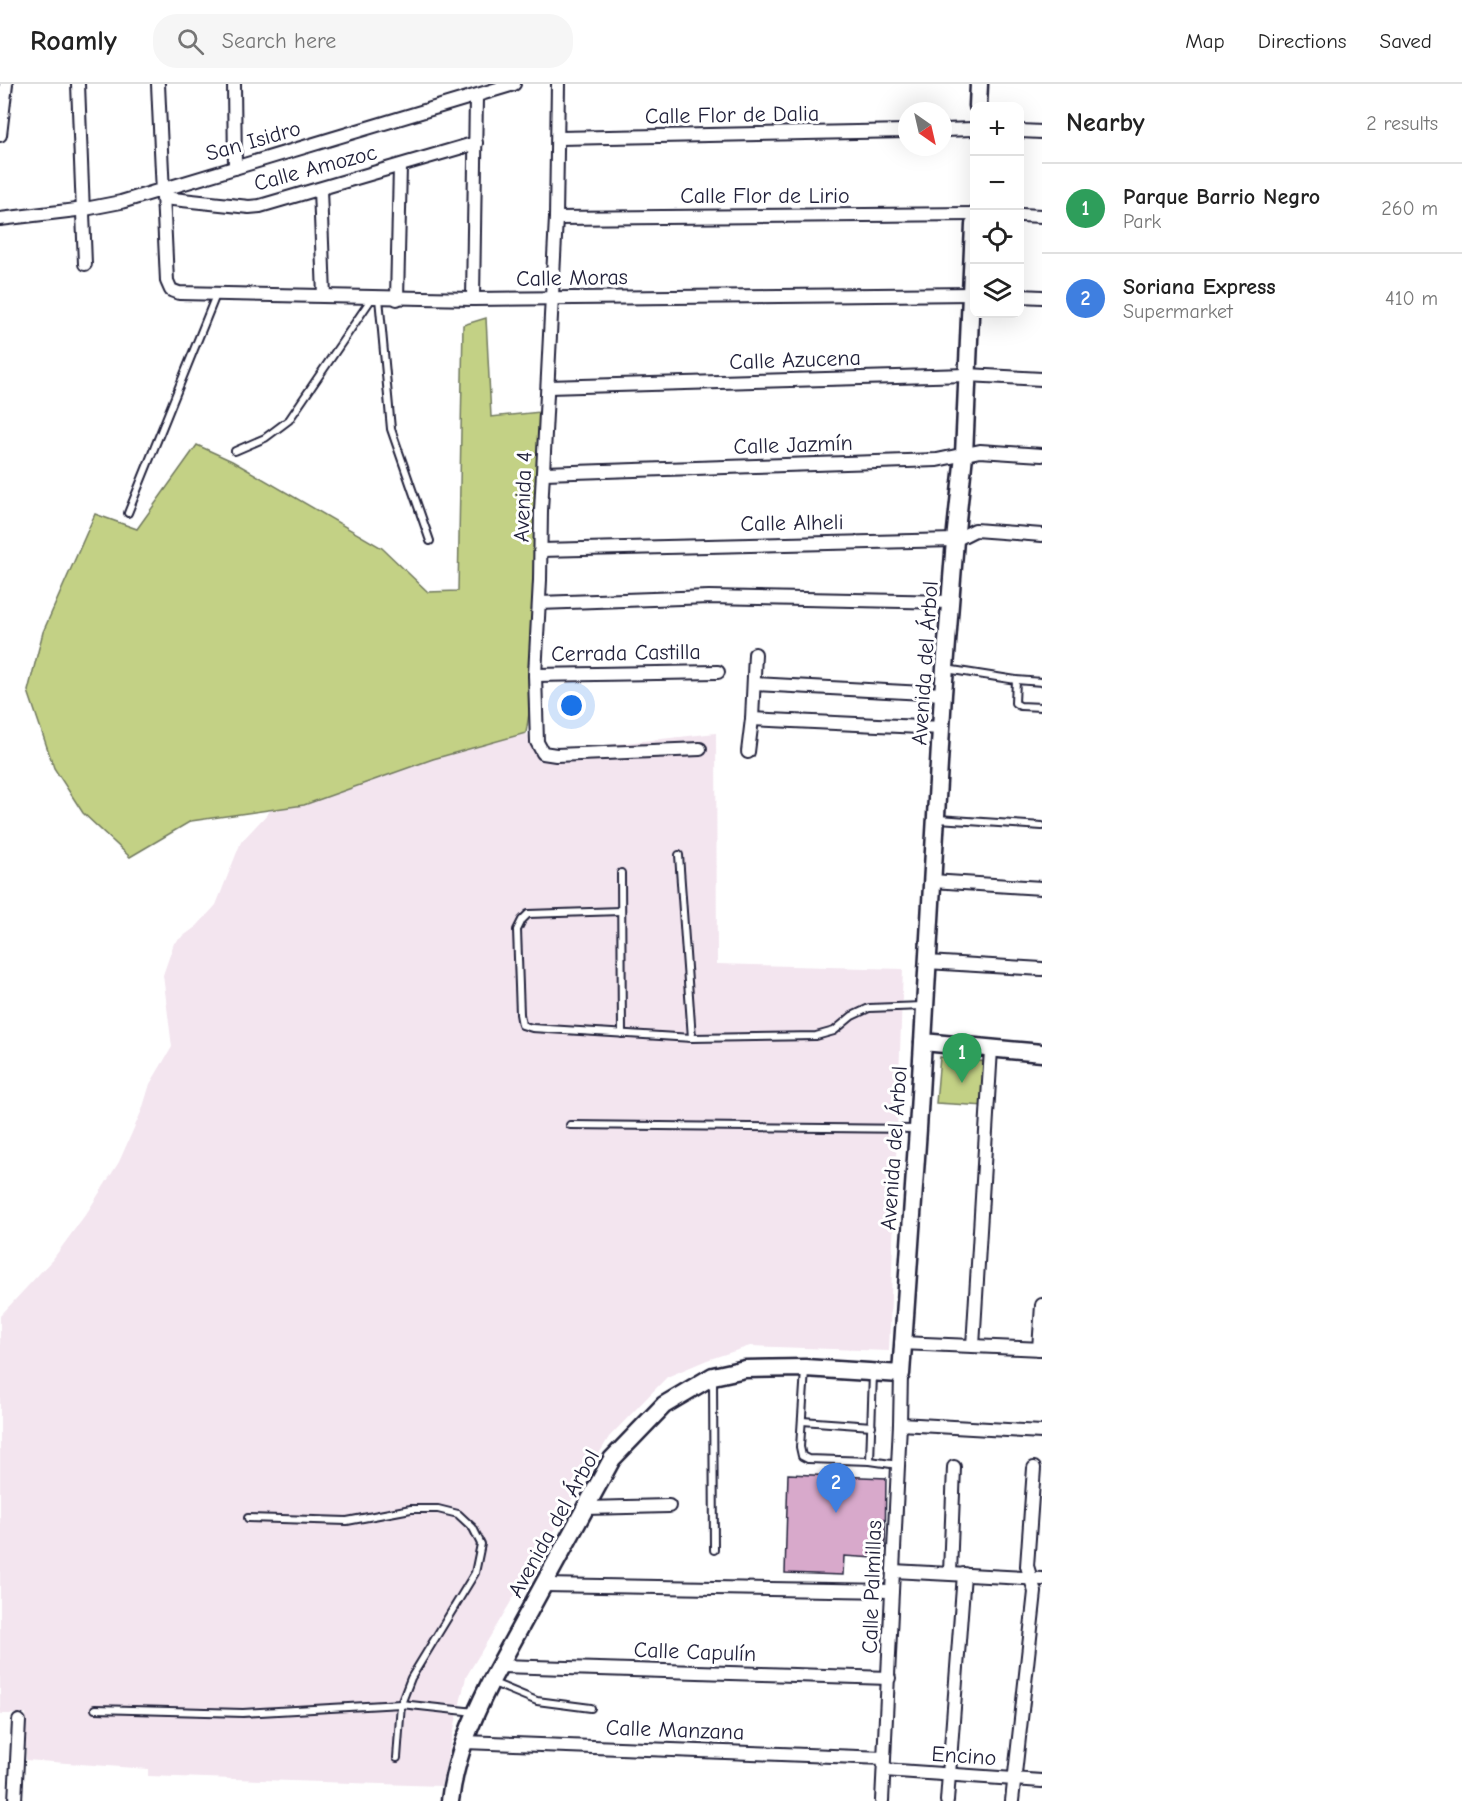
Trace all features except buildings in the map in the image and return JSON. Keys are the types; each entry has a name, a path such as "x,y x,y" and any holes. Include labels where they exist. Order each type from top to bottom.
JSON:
{"street":[{"path":"0,135 6,84"},
{"path":"78,84 86,264"},
{"path":"158,84 163,194"},
{"path":"234,84 235,168"},
{"name":"Avenida 4","path":"558,84 556,218 535,675 537,742 543,753 556,755 700,749"},
{"path":"978,102 979,84"},
{"name":"San Isidro","path":"0,219 84,209 163,194 235,168 506,85"},
{"path":"473,299 476,96"},
{"path":"952,130 970,129"},
{"name":"Calle Flor de Dalia","path":"558,138 898,131"},
{"path":"1024,131 1042,132"},
{"name":"Calle Amozoc","path":"163,194 260,207 476,143"},
{"path":"397,298 400,166"},
{"path":"320,189 324,296"},
{"name":"Calle Moras","path":"163,194 167,281 171,290 179,293 473,299 970,294"},
{"name":"Calle Flor de Lirio","path":"556,218 970,214"},
{"path":"1024,216 1042,216"},
{"path":"1024,296 1042,297"},
{"name":"Avenida del Árbol","path":"450,1801 464,1742 475,1712 491,1681 612,1459 664,1404 713,1376 745,1369 805,1368 900,1374 918,1129 944,694 955,540 964,455 971,318"},
{"name":"Calle Azucena","path":"548,387 967,375 1042,378"},
{"name":"Calle Jazmín","path":"544,473 937,460 980,451 1042,455"},
{"name":"Calle Alheli","path":"541,550 955,540 975,530 1042,535"},
{"path":"539,603 709,597 951,602"},
{"path":"748,752 752,719 754,654"},
{"name":"Cerrada Castilla","path":"535,675 717,672"},
{"path":"754,684 944,694"},
{"path":"752,719 942,728"},
{"path":"932,881 1042,888"},
{"path":"927,962 1042,969"},
{"path":"923,1042 1042,1053"},
{"path":"973,1346 991,1049"},
{"path":"901,1343 1041,1349 1042,1305"},
{"name":"Calle Palmillas","path":"882,1801 900,1424 900,1374"},
{"path":"900,1424 1042,1432"},
{"path":"950,1573 954,1467"},
{"path":"1012,1801 1037,1578 1028,1566 1034,1468"},
{"path":"585,1508 669,1506"},
{"path":"893,1571 1037,1578"},
{"path":"947,1801 964,1574"},
{"path":"544,1585 892,1591"},
{"name":"Calle Capulín","path":"500,1666 888,1678"},
{"path":"15,1801 19,1721"},
{"name":"Calle Manzana","path":"464,1742 884,1764"},
{"name":"Encino","path":"884,1764 949,1774 1042,1781"}],"lane":[{"path":"128,513 216,295"},
{"path":"235,451 265,438 289,420 376,298"},
{"path":"376,298 391,429 430,541"},
{"path":"946,668 1042,682"},
{"path":"1016,680 1015,703 1020,706 1042,707"},
{"path":"937,819 1042,826"},
{"path":"678,855 692,1038"},
{"path":"621,873 622,1034"},
{"path":"621,911 528,914 522,920 517,930 522,1025 532,1028 692,1038 816,1036 834,1031 852,1016 869,1008 925,1006"},
{"path":"570,1125 918,1129"},
{"path":"805,1368 802,1455 808,1459 870,1461 898,1465"},
{"path":"870,1461 873,1373"},
{"path":"713,1376 714,1550"},
{"path":"802,1421 872,1426"},
{"path":"248,1518 347,1521 411,1509 438,1509 458,1514 474,1528 481,1544 476,1573 411,1678 400,1704 397,1758"},
{"path":"491,1681 537,1701 591,1708"},
{"path":"95,1709 243,1713 400,1704 475,1712"}],"shaded area":[{"path":"526,733 543,752 716,733 717,964 903,969 889,1351 750,1346 707,1360 667,1377 609,1437 466,1677 441,1786 148,1776 148,1769 26,1760 26,1714 0,1714 0,1316 53,1259 88,1211 119,1162 142,1110 150,1084 172,1047 163,975 174,943 197,926 216,905 241,842 272,809 304,805 433,759"}],"green space":[{"path":"486,318 491,417 540,412 535,675 526,733 433,759 304,805 191,821 130,857 83,813 54,768 28,691 43,632 95,514 137,529 197,445 232,461 382,548 428,592 458,591 463,325"},
{"path":"940,1057 988,1062 986,1106 936,1103"}],"place":[{"name":"Parque Barrio Negro","path":"962,1083"},
{"name":"Soriana Express","path":"836,1513"}]}
